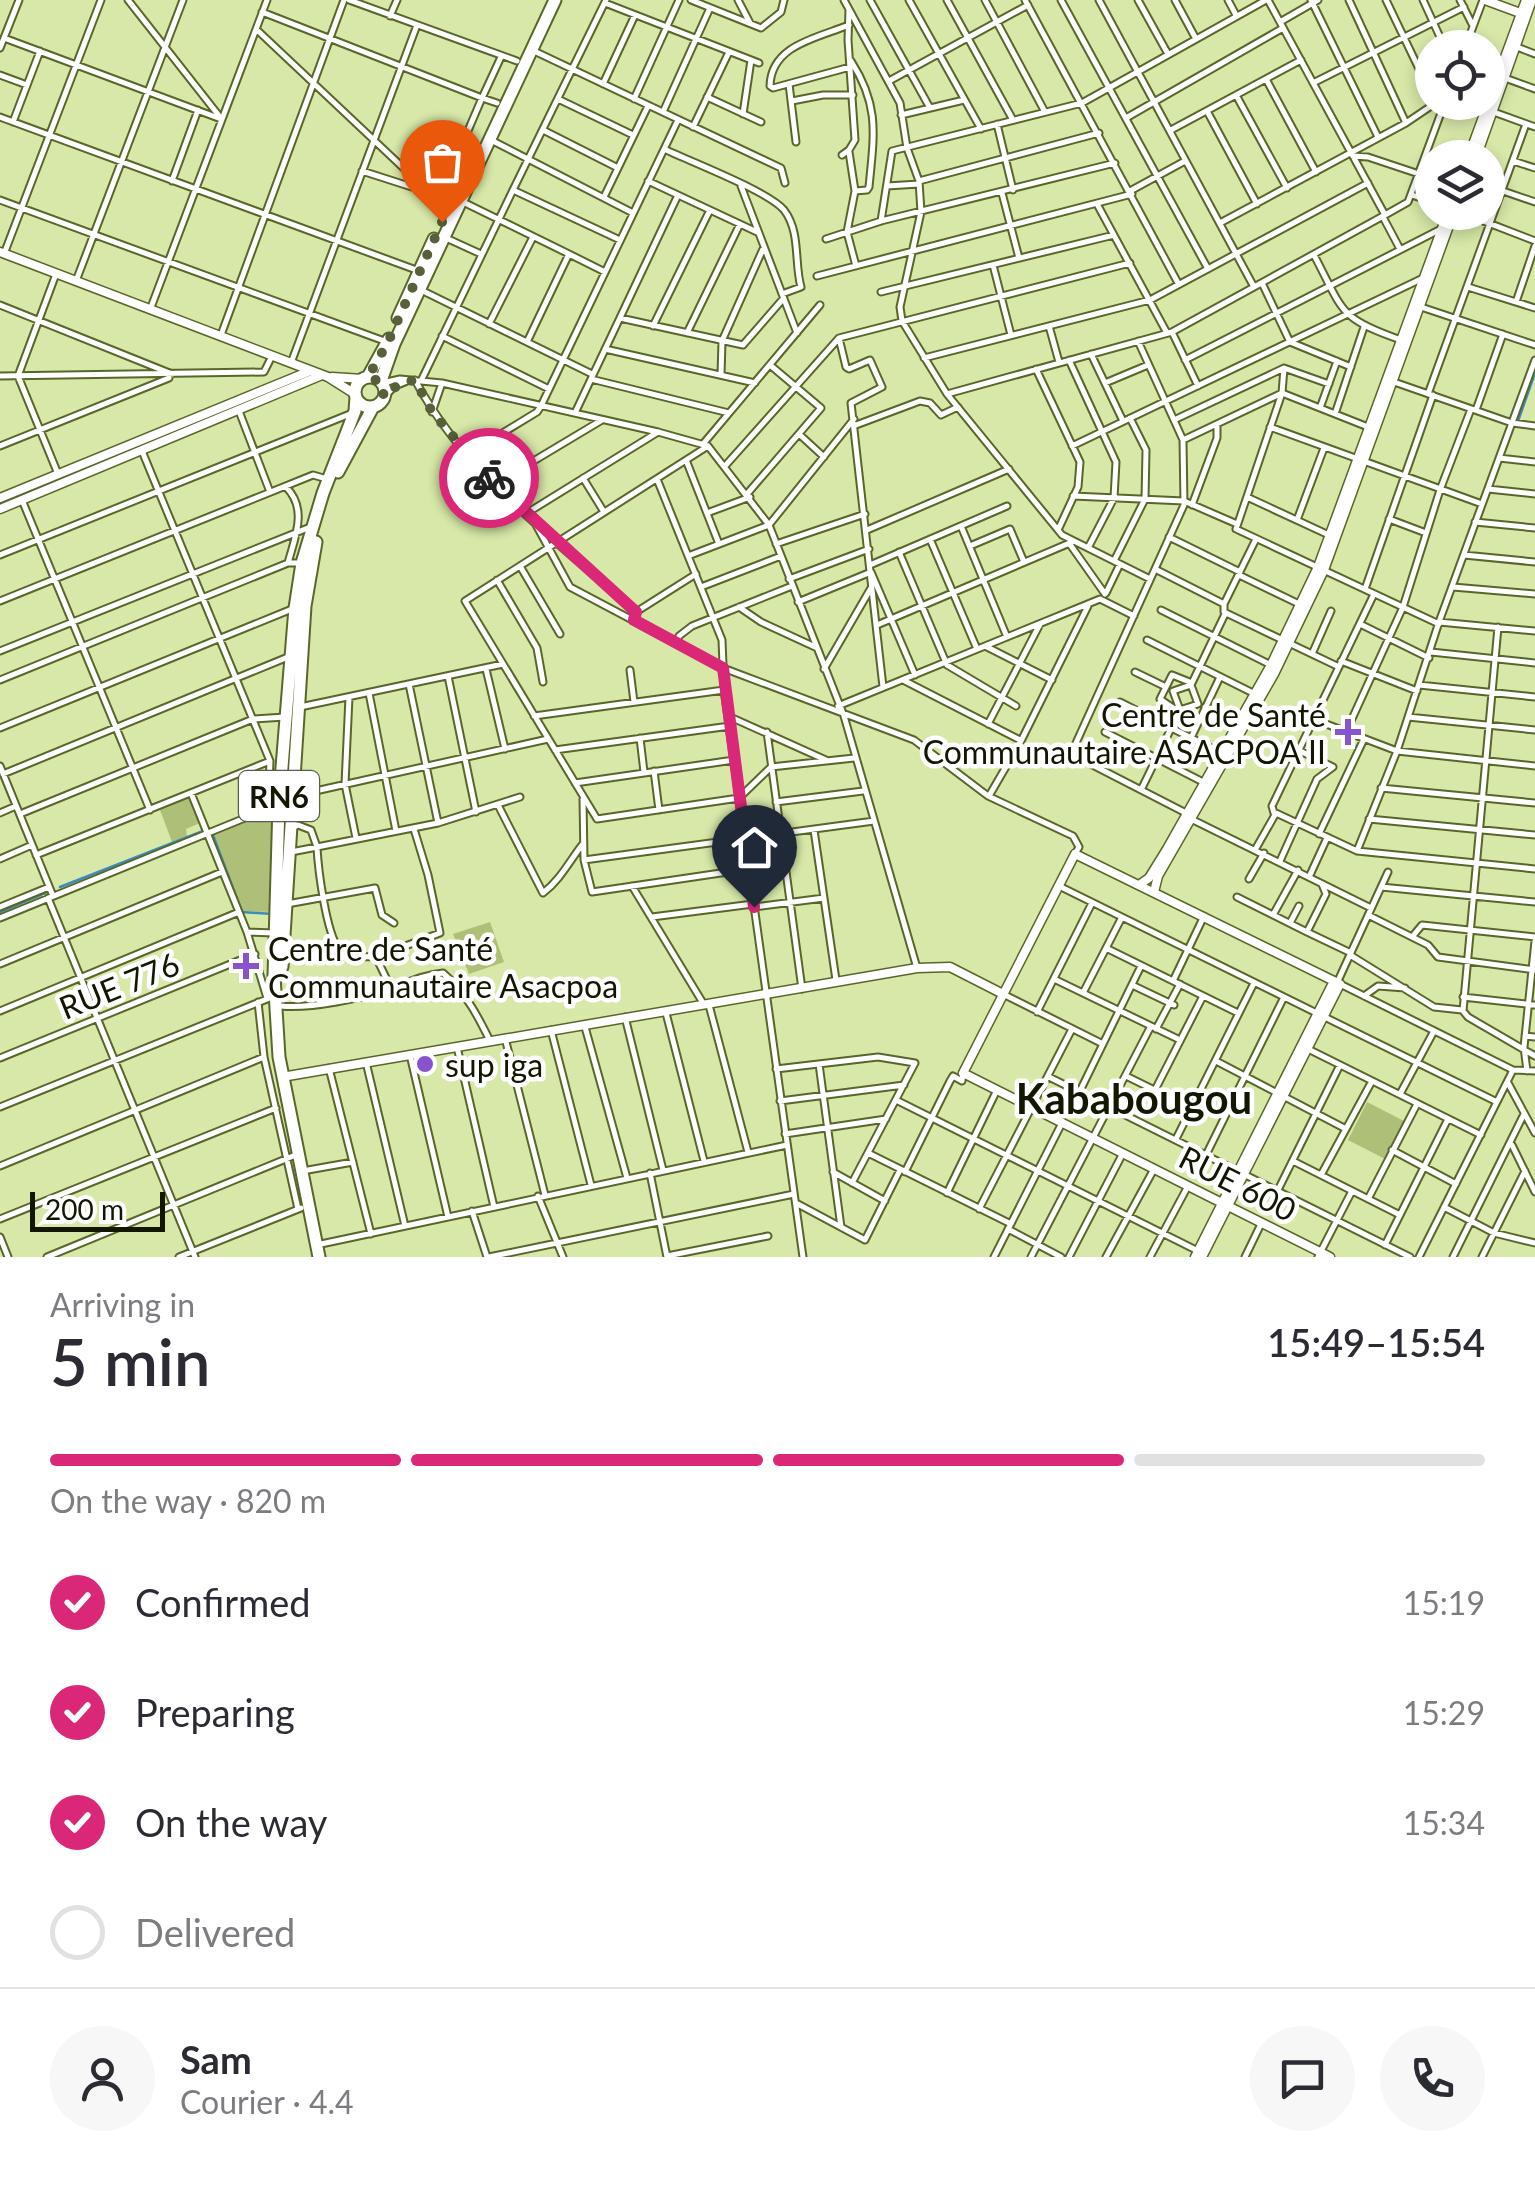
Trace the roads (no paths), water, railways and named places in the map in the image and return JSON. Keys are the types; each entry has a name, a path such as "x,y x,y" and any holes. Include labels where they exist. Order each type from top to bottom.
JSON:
{"highway":[{"name":"RN6","path":"320,1254 303,1206 293,1156 275,1000 279,801 276,760 285,717 302,563 354,412 356,396 388,342 451,198 546,0"},
{"name":"RN6","path":"275,1000 289,828 279,801 297,708 306,590 319,526 333,482 373,406 384,397 382,382 394,344 444,236 451,198 488,139 555,0"},
{"path":"365,378 382,382"},
{"path":"356,396 363,405 373,406"},
{"name":"RN6","path":"285,1076 308,1170 320,1254"}],"street":[{"path":"19,0 2,42 40,51 222,119"},
{"path":"101,0 2,253 325,376 356,396"},
{"path":"128,0 222,119"},
{"path":"76,281 183,0"},
{"path":"150,310 267,0"},
{"path":"220,336 346,0 517,61"},
{"path":"370,8 374,0"},
{"path":"390,16 397,0"},
{"path":"634,99 679,0"},
{"path":"691,0 761,28 781,12 784,0"},
{"path":"738,0 750,24"},
{"path":"870,0 930,108"},
{"path":"909,0 980,128"},
{"path":"947,0 1013,120"},
{"path":"985,0 1045,112"},
{"path":"1060,0 1208,269"},
{"path":"1099,0 1236,254 1290,342 1351,367"},
{"path":"1138,0 1168,54"},
{"path":"1175,0 1196,39"},
{"path":"1228,0 1237,16"},
{"path":"881,221 890,153 1082,103 1267,0 1400,249"},
{"path":"1350,0 1406,122"},
{"path":"1386,0 1415,62"},
{"path":"1423,0 1437,30"},
{"path":"1472,30 1484,0 1528,16"},
{"path":"1529,0 1528,16 1505,78 1535,89"},
{"path":"888,82 1026,1 1179,284"},
{"path":"1126,118 1282,25 1314,1 1378,136"},
{"path":"384,397 395,386 415,380 442,336 605,2 759,63"},
{"path":"842,154 855,140 847,3"},
{"path":"847,3 900,103 907,148 919,182 920,212 903,288 902,322 947,394 1072,542 1104,597 1134,616"},
{"path":"1313,83 1462,4 1473,26"},
{"path":"663,112 710,8"},
{"path":"262,12 497,103"},
{"path":"603,84 635,15"},
{"path":"1505,74 1528,16"},
{"path":"290,363 417,25"},
{"path":"848,25 781,54 772,70 770,86 850,67"},
{"path":"256,29 430,193"},
{"path":"1516,47 1535,54"},
{"path":"531,50 781,168 785,182"},
{"path":"13,122 40,51"},
{"path":"692,127 729,52"},
{"path":"451,198 482,98 501,58"},
{"path":"850,58 867,85 873,108 869,187 855,191"},
{"path":"744,114 750,60"},
{"path":"1170,130 1300,60"},
{"path":"0,75 27,85"},
{"path":"1266,78 1316,172"},
{"path":"789,84 796,142"},
{"path":"792,101 852,95"},
{"path":"1236,95 1287,188"},
{"path":"707,97 762,122"},
{"path":"558,99 634,135"},
{"path":"902,115 964,100"},
{"path":"604,197 648,106"},
{"path":"172,181 198,110"},
{"path":"1207,111 1257,204"},
{"path":"1220,223 1415,116"},
{"path":"1505,116 1535,127"},
{"path":"0,117 419,271"},
{"path":"468,454 541,406 678,120"},
{"path":"997,124 1013,190"},
{"path":"1505,185 1526,124"},
{"path":"543,130 617,168"},
{"path":"886,186 919,182 1098,133"},
{"path":"488,139 633,212"},
{"path":"620,318 742,345 782,296 801,287 796,242 784,210 664,149"},
{"path":"849,150 855,191 847,232 856,266"},
{"path":"1352,154 1415,173"},
{"path":"817,276 1131,192 1186,160"},
{"path":"1514,160 1535,168"},
{"path":"826,239 881,221 1115,164"},
{"path":"362,171 451,198 605,272"},
{"path":"648,181 756,232"},
{"path":"924,358 1150,300 1368,183"},
{"path":"741,186 797,333"},
{"path":"947,394 1170,332 1408,202 1415,186"},
{"path":"513,190 620,240"},
{"path":"1505,191 1535,202"},
{"path":"1002,193 1019,259"},
{"path":"575,413 678,195"},
{"path":"0,200 388,342"},
{"path":"1096,203 1198,386"},
{"path":"653,326 710,210"},
{"path":"687,333 740,224"},
{"path":"1185,360 1443,230"},
{"path":"1154,892 1187,815 1286,642 1321,569 1401,340 1445,230"},
{"path":"1373,428 1394,382 1445,230"},
{"path":"1364,589 1488,230"},
{"path":"1504,230 1535,244 1516,302"},
{"path":"881,292 1114,235"},
{"path":"444,236 482,254"},
{"path":"490,324 534,237"},
{"path":"720,375 722,341 763,249"},
{"path":"526,342 569,254"},
{"path":"1314,255 1345,316 1401,340"},
{"path":"725,467 839,338 1130,263"},
{"path":"992,265 1012,336"},
{"path":"56,274 18,376 58,474"},
{"path":"1072,446 1424,278"},
{"path":"1468,287 1535,308"},
{"path":"420,289 592,377 730,413"},
{"path":"820,305 705,445 465,602 597,819 739,798 772,768 854,758"},
{"path":"0,306 175,376"},
{"path":"1421,307 1535,345"},
{"path":"1050,326 1059,363"},
{"path":"1335,414 1364,327"},
{"path":"1346,732 1403,607 1440,490 1504,334"},
{"path":"442,336 549,389"},
{"path":"839,338 846,367 869,359 882,387 852,401 884,687"},
{"path":"1138,340 1183,440 1184,500 1071,754 1321,881 1428,945 1438,958 1534,970"},
{"path":"605,349 755,382"},
{"path":"838,706 1104,597 1145,499 1146,450 1091,354"},
{"path":"264,372 272,356"},
{"path":"1068,360 1116,462 1114,498 1088,548"},
{"path":"1357,851 1397,750 1439,622 1535,360"},
{"path":"1320,408 1337,361"},
{"path":"1105,384 1149,364"},
{"path":"707,513 748,495 822,408 770,365"},
{"path":"1174,420 1284,368 1329,384"},
{"path":"1284,368 1282,394 1236,529 1439,622 1535,631"},
{"path":"1036,369 1080,462 1073,496 1058,530"},
{"path":"0,498 310,371"},
{"path":"0,376 264,372 276,385"},
{"path":"0,446 175,376"},
{"path":"0,509 325,376 365,378"},
{"path":"382,382 394,379 442,383 705,445 769,525 844,716 917,968"},
{"path":"415,380 432,412 495,484 636,612"},
{"path":"1394,382 1512,423 1535,426"},
{"path":"432,412 442,383"},
{"path":"1523,392 1535,394"},
{"path":"1183,440 1282,394 1373,428"},
{"path":"688,556 769,525 855,422 920,401 930,403 940,415 958,407"},
{"path":"239,411 270,492"},
{"path":"0,555 354,412"},
{"path":"495,484 602,420"},
{"path":"1192,504 1216,438 1217,424"},
{"path":"1270,428 1482,504"},
{"path":"527,513 658,432"},
{"path":"799,434 824,457"},
{"path":"1297,520 1324,448"},
{"path":"36,855 276,760 253,719 142,450"},
{"path":"1499,458 1535,462"},
{"path":"686,460 720,544"},
{"path":"1321,569 1361,460"},
{"path":"867,530 1008,469"},
{"path":"0,601 313,475 328,480"},
{"path":"584,478 604,512"},
{"path":"657,479 722,640 724,690 803,1257"},
{"path":"285,486 300,511 288,564"},
{"path":"1488,489 1535,494"},
{"path":"1073,496 1184,500 1237,524"},
{"path":"1246,497 1330,536"},
{"path":"22,500 150,810"},
{"path":"798,602 899,552 1007,506"},
{"path":"776,544 865,514"},
{"path":"1389,519 1426,533"},
{"path":"534,520 570,587 723,668 914,740 988,796 1073,836 1079,847 962,1081 953,1076 865,1240 795,1202"},
{"path":"1476,522 1535,528"},
{"path":"0,651 313,526"},
{"path":"961,526 1007,637"},
{"path":"970,546 1010,530 1024,562"},
{"path":"1169,537 1304,606"},
{"path":"930,539 977,649"},
{"path":"1238,724 1198,704 1192,684 1225,614 1224,604 1256,539"},
{"path":"877,625 1072,542 1150,579"},
{"path":"790,578 869,549"},
{"path":"899,552 946,662 1016,706"},
{"path":"1464,555 1535,562"},
{"path":"701,587 781,556"},
{"path":"0,680 288,564 302,563"},
{"path":"520,566 560,634"},
{"path":"871,569 915,674"},
{"path":"1155,569 1224,604"},
{"path":"634,620 636,612 696,574"},
{"path":"498,580 537,648 543,682"},
{"path":"677,644 686,629 792,586"},
{"path":"824,669 873,586"},
{"path":"1452,587 1535,594"},
{"path":"1256,850 1274,814 1272,806 1374,594"},
{"path":"988,796 1021,741 1090,604"},
{"path":"739,607 761,622 815,646"},
{"path":"0,728 295,608"},
{"path":"1161,610 1271,665"},
{"path":"1312,654 1331,612"},
{"path":"1225,614 1312,654 1372,676 1418,688 1535,697"},
{"path":"988,724 1040,624"},
{"path":"1359,624 1430,655 1535,663"},
{"path":"1498,628 1463,1010 1468,1017 1535,1056"},
{"path":"1147,640 1254,694"},
{"path":"1139,885 1149,878 1167,849 1286,642"},
{"path":"985,646 1052,680"},
{"path":"3,774 290,656"},
{"path":"297,708 503,664"},
{"path":"486,668 505,748"},
{"path":"630,670 634,702"},
{"path":"1134,672 1173,691 1179,711 1142,790"},
{"path":"1179,711 1160,700 1166,687 1174,675 1192,684"},
{"path":"448,676 476,812"},
{"path":"1191,738 1220,677"},
{"path":"902,680 1021,741"},
{"path":"408,684 438,823"},
{"path":"1173,691 1192,684"},
{"path":"534,716 724,690"},
{"path":"369,693 396,831"},
{"path":"349,697 345,784 356,839"},
{"path":"1120,702 1222,753"},
{"path":"1179,711 1198,704"},
{"path":"728,716 830,761"},
{"path":"20,814 253,719 285,717"},
{"path":"1408,717 1535,730"},
{"path":"1313,720 1397,750 1535,766"},
{"path":"555,750 730,726"},
{"path":"766,732 802,989"},
{"path":"1105,732 1205,782"},
{"path":"640,738 644,772"},
{"path":"0,918 279,801 548,739"},
{"path":"1319,834 1364,739"},
{"path":"1280,861 1317,779 1333,766 1298,750"},
{"path":"575,782 734,760"},
{"path":"0,766 50,887 64,938 194,1254"},
{"path":"654,771 659,810"},
{"path":"1381,788 1535,803"},
{"path":"776,802 864,791"},
{"path":"190,793 275,1000"},
{"path":"583,796 584,860 592,892 748,869"},
{"path":"288,853 414,829 520,798"},
{"path":"0,812 16,806"},
{"path":"498,806 543,894 559,880 584,842"},
{"path":"1274,814 1357,851 1535,869"},
{"path":"1369,819 1535,835"},
{"path":"584,860 874,821"},
{"path":"289,828 298,825 310,830 339,949 348,956 376,957 440,933 414,829"},
{"path":"814,830 836,983"},
{"path":"1310,875 1327,838"},
{"path":"0,858 32,845"},
{"path":"1249,880 1264,853"},
{"path":"1075,854 1513,1070 1531,1071 1524,1047 1532,1004 1535,939 1422,925 1412,937"},
{"path":"1273,915 1298,870"},
{"path":"0,964 222,872"},
{"path":"896,1100 1164,1233 1198,1255 1337,983 1388,872"},
{"path":"1308,932 1326,894 1321,881"},
{"path":"632,886 706,1003 748,1152"},
{"path":"1059,886 1497,1102"},
{"path":"1381,886 1535,902"},
{"path":"0,908 50,887"},
{"path":"284,905 375,888 382,915 394,923"},
{"path":"1236,896 1351,954 1434,1006 1463,1010"},
{"path":"652,917 824,898"},
{"path":"1037,1012 1092,902"},
{"path":"1290,923 1299,906"},
{"path":"0,1011 238,912"},
{"path":"1032,1257 1126,1076 1172,1004 1176,982 1204,916"},
{"path":"1083,993 1122,918"},
{"path":"247,932 274,933"},
{"path":"1106,948 1239,1014"},
{"name":"RUE 776","path":"0,1058 254,954"},
{"path":"376,957 394,988"},
{"path":"1080,1091 1141,966"},
{"path":"285,1076 917,968 950,967 1103,1044"},
{"path":"0,1107 258,1002 275,1000 311,1006 394,988 422,975 442,972 466,997 490,1041"},
{"path":"1054,978 1180,1040"},
{"path":"1176,1139 1254,982"},
{"path":"1132,985 1172,1004"},
{"path":"1364,996 1378,986 1405,988"},
{"path":"1155,1090 1202,996"},
{"path":"1463,996 1532,1004"},
{"path":"1206,1154 1284,998"},
{"path":"46,1257 293,1156 264,1058 258,1002"},
{"path":"665,1010 704,1161"},
{"path":"625,1017 663,1170"},
{"path":"585,1024 627,1178"},
{"path":"979,1208 1072,1029"},
{"path":"551,1030 591,1185"},
{"path":"1399,1095 1434,1030"},
{"path":"1525,1036 1535,1037"},
{"path":"505,1038 542,1195 563,1257"},
{"path":"457,1047 494,1206"},
{"path":"1304,1047 1481,1135"},
{"path":"410,1054 448,1217"},
{"path":"776,1069 878,1057 915,1064 852,1183"},
{"path":"0,1166 264,1058"},
{"path":"1215,1061 1346,1129"},
{"path":"366,1062 405,1226"},
{"path":"818,1064 841,1228"},
{"path":"1278,1190 1340,1066"},
{"path":"329,1068 370,1234"},
{"path":"1420,1257 1513,1070"},
{"name":"RUE 600","path":"963,1073 1330,1257"},
{"path":"1126,1076 1191,1108"},
{"path":"1050,1077 1410,1257"},
{"path":"1322,1175 1372,1081"},
{"path":"1507,1082 1535,1133"},
{"path":"780,1101 904,1084"},
{"path":"947,1192 996,1090"},
{"path":"1368,1199 1417,1104"},
{"path":"0,1219 276,1108"},
{"path":"1453,1257 1524,1114"},
{"path":"785,1134 886,1119"},
{"path":"1385,1245 1448,1119"},
{"path":"994,1257 1062,1122"},
{"path":"1511,1144 1535,1192"},
{"path":"320,1254 370,1234 786,1145"},
{"path":"1392,1150 1456,1184"},
{"path":"1069,1257 1123,1153"},
{"path":"868,1154 979,1208 1060,1257"},
{"path":"1293,1161 1400,1215"},
{"path":"308,1170 352,1162"},
{"path":"1106,1257 1154,1169"},
{"path":"1482,1257 1525,1171"},
{"path":"833,1172 885,1201"},
{"path":"650,1173 667,1257 768,1236"},
{"path":"1150,1257 1188,1186"},
{"path":"1319,1254 1352,1190"},
{"path":"472,1211 488,1257 794,1194"},
{"path":"179,1257 303,1206"},
{"path":"1444,1206 1494,1232 1535,1243"},
{"path":"1245,1257 1262,1222"},
{"path":"0,1237 8,1257"}],"waterway":[{"path":"1518,421 1535,373"},
{"path":"60,887 203,831"},
{"path":"213,835 242,912 273,914"},
{"path":"0,912 45,893"}],"place":[{"name":"Centre de Santé Communautaire ASACPOA II","path":"1348,732"},
{"name":"Centre de Santé Communautaire Asacpoa","path":"246,966"},
{"name":"sup iga","path":"425,1064"}],"district":[{"name":"Kababougou","path":"1134,1098"}]}
